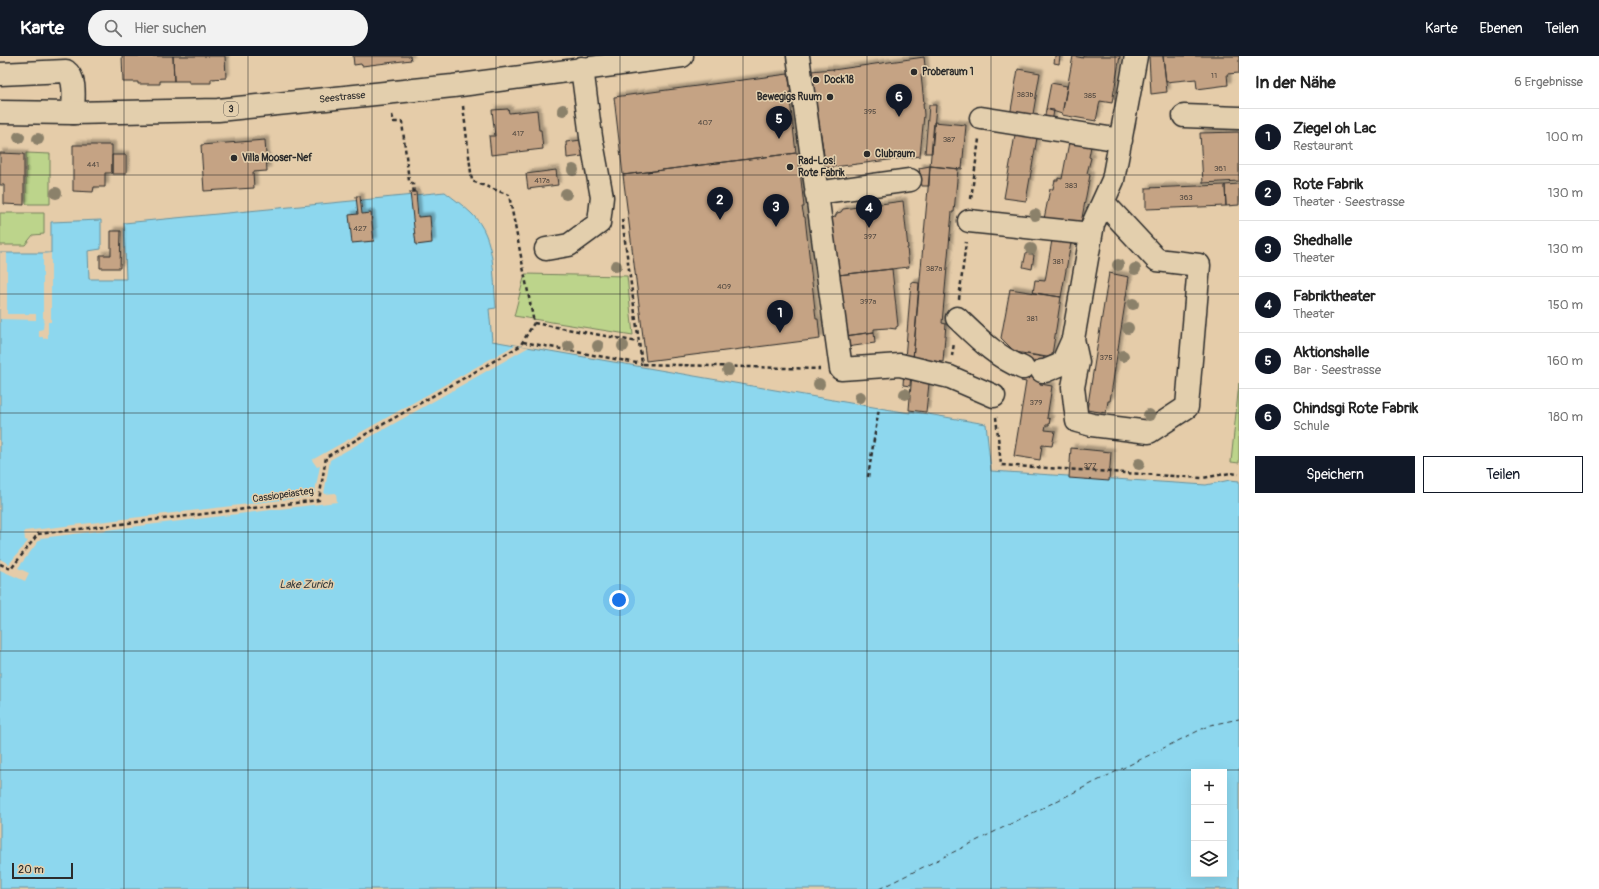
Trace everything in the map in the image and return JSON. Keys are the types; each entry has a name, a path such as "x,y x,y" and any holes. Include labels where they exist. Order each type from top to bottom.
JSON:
{"main road":[{"name":"Seestrasse","path":"0,112 73,113 218,110 460,85 682,56"},
{"path":"798,56 841,370 900,365 950,377 994,396"},
{"path":"957,318 982,342 1007,361 1032,370 1045,371 1062,364 1073,339 1093,224 1113,180 1136,56"},
{"path":"546,249 569,245 599,223 602,197 591,137 582,68"},
{"path":"0,74 66,71 70,74 73,81 73,113"},
{"path":"1184,116 1239,118"},
{"path":"981,118 1121,140"},
{"path":"816,193 910,180"},
{"path":"1073,339 1078,362 1073,387 1077,421 1149,432 1187,408 1199,264 1157,260 1103,202"},
{"path":"969,221 1091,234"}],"path":[{"path":"460,85 472,181 510,195 534,323 638,342"},
{"path":"392,115 394,122 402,122 409,181 413,184 414,196"},
{"path":"602,197 620,204 642,364"},
{"name":"Cassiopeiasteg","path":"0,564 11,569 38,534 319,500 326,457 520,346 534,323"},
{"path":"523,342 642,364 841,370"},
{"path":"994,396 1001,465 1203,478 1230,473 1239,474"},
{"path":"868,477 878,408"}],"green space":[{"path":"26,153 50,154 50,204 26,204"},
{"path":"0,213 44,213 44,234 33,235 25,245 0,245"},
{"path":"525,274 627,276 633,335 514,316"},
{"path":"1239,383 1239,463 1231,462"}],"water":[{"name":"Lake Zurich","path":"445,192 469,211 480,223 489,246 492,258 496,308 489,309 492,341 879,408 910,413 910,411 986,424 991,471 1206,485 1230,480 1239,481 1239,889 0,889 0,253 51,253 51,222 101,220 101,249 88,251 89,279 126,279 124,223"}],"pier":[{"path":"0,253 7,253 7,314 36,314 36,320 0,319"},
{"path":"51,253 51,322 48,322 48,338 43,339 43,337 39,337 39,330 43,329 44,318 43,254"},
{"path":"515,345 529,347 330,460 324,494 336,493 337,502 41,538 18,568 29,573 25,581 0,570 0,559 9,564 28,541 25,540 24,531 314,496 320,466 317,467 312,460"}],"building":[{"path":"122,56 173,56 174,81 160,81 160,84 123,82"},
{"path":"173,56 225,56 226,78 211,79 211,83 174,81"},
{"path":"353,56 410,56 411,60 362,66 361,64 354,65"},
{"path":"1055,56 1060,56 1059,64 1054,63"},
{"path":"1073,56 1083,58 1083,56 1120,56 1112,103 1100,101 1096,121 1062,115"},
{"path":"1149,56 1163,56 1167,92 1151,94"},
{"path":"1163,56 1239,56 1239,73 1227,74 1228,85 1197,89 1196,79 1166,82"},
{"path":"924,57 926,75 921,75 924,115 920,156 826,168 811,71 833,70"},
{"path":"1018,69 1040,73 1032,120 1010,116"},
{"path":"788,74 796,153 623,175 614,97"},
{"path":"1051,83 1067,86 1062,114 1046,109"},
{"path":"929,105 936,105 932,153 925,153"},
{"path":"508,109 509,113 537,110 543,149 491,155 489,136 495,136 492,110"},
{"path":"1046,109 1054,110 1052,123 1044,122"},
{"path":"934,122 966,125 962,169 930,166"},
{"path":"1239,132 1239,181 1203,183 1200,133"},
{"path":"1015,135 1037,138 1026,201 1004,198"},
{"path":"1070,137 1092,141 1089,157 1091,158 1087,173 1090,175 1081,223 1044,219 1050,189 1053,189 1055,180 1058,180 1058,178 1062,179"},
{"name":"Villa Mooser-Nef","path":"265,140 267,171 253,172 254,188 204,191 201,145"},
{"path":"581,140 583,156 567,158 566,142"},
{"path":"73,145 112,145 112,173 105,173 105,187 94,187 93,192 73,191"},
{"path":"0,153 24,154 24,205 4,204 4,185 0,185"},
{"path":"798,153 804,207 802,207 805,217 816,319 818,319 820,339 646,361 623,175"},
{"path":"112,155 126,155 126,174 112,174"},
{"path":"930,166 958,169 954,212 952,212 942,323 946,324 943,362 913,359"},
{"path":"930,166 929,186 922,186 919,168"},
{"path":"556,170 558,185 528,189 526,174"},
{"path":"1239,184 1239,205 1226,206 1225,185"},
{"path":"1225,185 1226,206 1146,209 1146,188"},
{"path":"410,192 416,192 418,217 430,216 432,243 416,245"},
{"path":"356,196 360,196 362,214 371,213 374,241 352,243 349,215 358,214"},
{"path":"903,201 909,267 838,275 832,218 843,209"},
{"path":"111,231 121,231 120,268 100,268 100,255 111,255"},
{"path":"1052,240 1071,243 1061,297 1033,293 1035,280 1045,281"},
{"path":"1026,253 1034,255 1032,269 1023,267"},
{"path":"892,269 898,326 896,329 874,329 874,332 845,336 838,275"},
{"path":"1109,273 1129,277 1110,401 1108,401 1106,413 1087,410"},
{"path":"911,282 919,283 913,359 905,359"},
{"path":"1010,289 1061,297 1052,355 1047,357 1015,352 1001,338"},
{"path":"874,332 875,343 847,347 845,336"},
{"path":"1025,354 1044,357 1040,384 1052,386 1047,418 1050,419 1049,425 1046,425 1045,430 1055,431 1052,446 1042,445 1040,460 1014,456 1026,382 1021,381"},
{"path":"904,371 911,372 910,386 903,385"},
{"path":"912,372 930,374 926,412 909,410"},
{"path":"1071,448 1111,452 1109,481 1069,478"}],"ferry route":[{"path":"879,889 1210,725 1239,719"}],"place":[{"name":"Proberaum 1","path":"914,72"},
{"name":"Dock18","path":"816,80"},
{"name":"Bewegigs Ruum","path":"830,97"},
{"name":"Chindsgi Rote Fabrik","path":"899,117"},
{"name":"Aktionshalle","path":"779,139"},
{"name":"Clubraum","path":"867,154"},
{"name":"Villa Mooser-Nef","path":"234,158"},
{"name":"Rad-Los! Rote Fabrik","path":"790,167"},
{"name":"Rote Fabrik","path":"720,220"},
{"name":"Shedhalle","path":"776,227"},
{"name":"Fabriktheater","path":"869,228"},
{"name":"Ziegel oh Lac","path":"780,333"}]}
